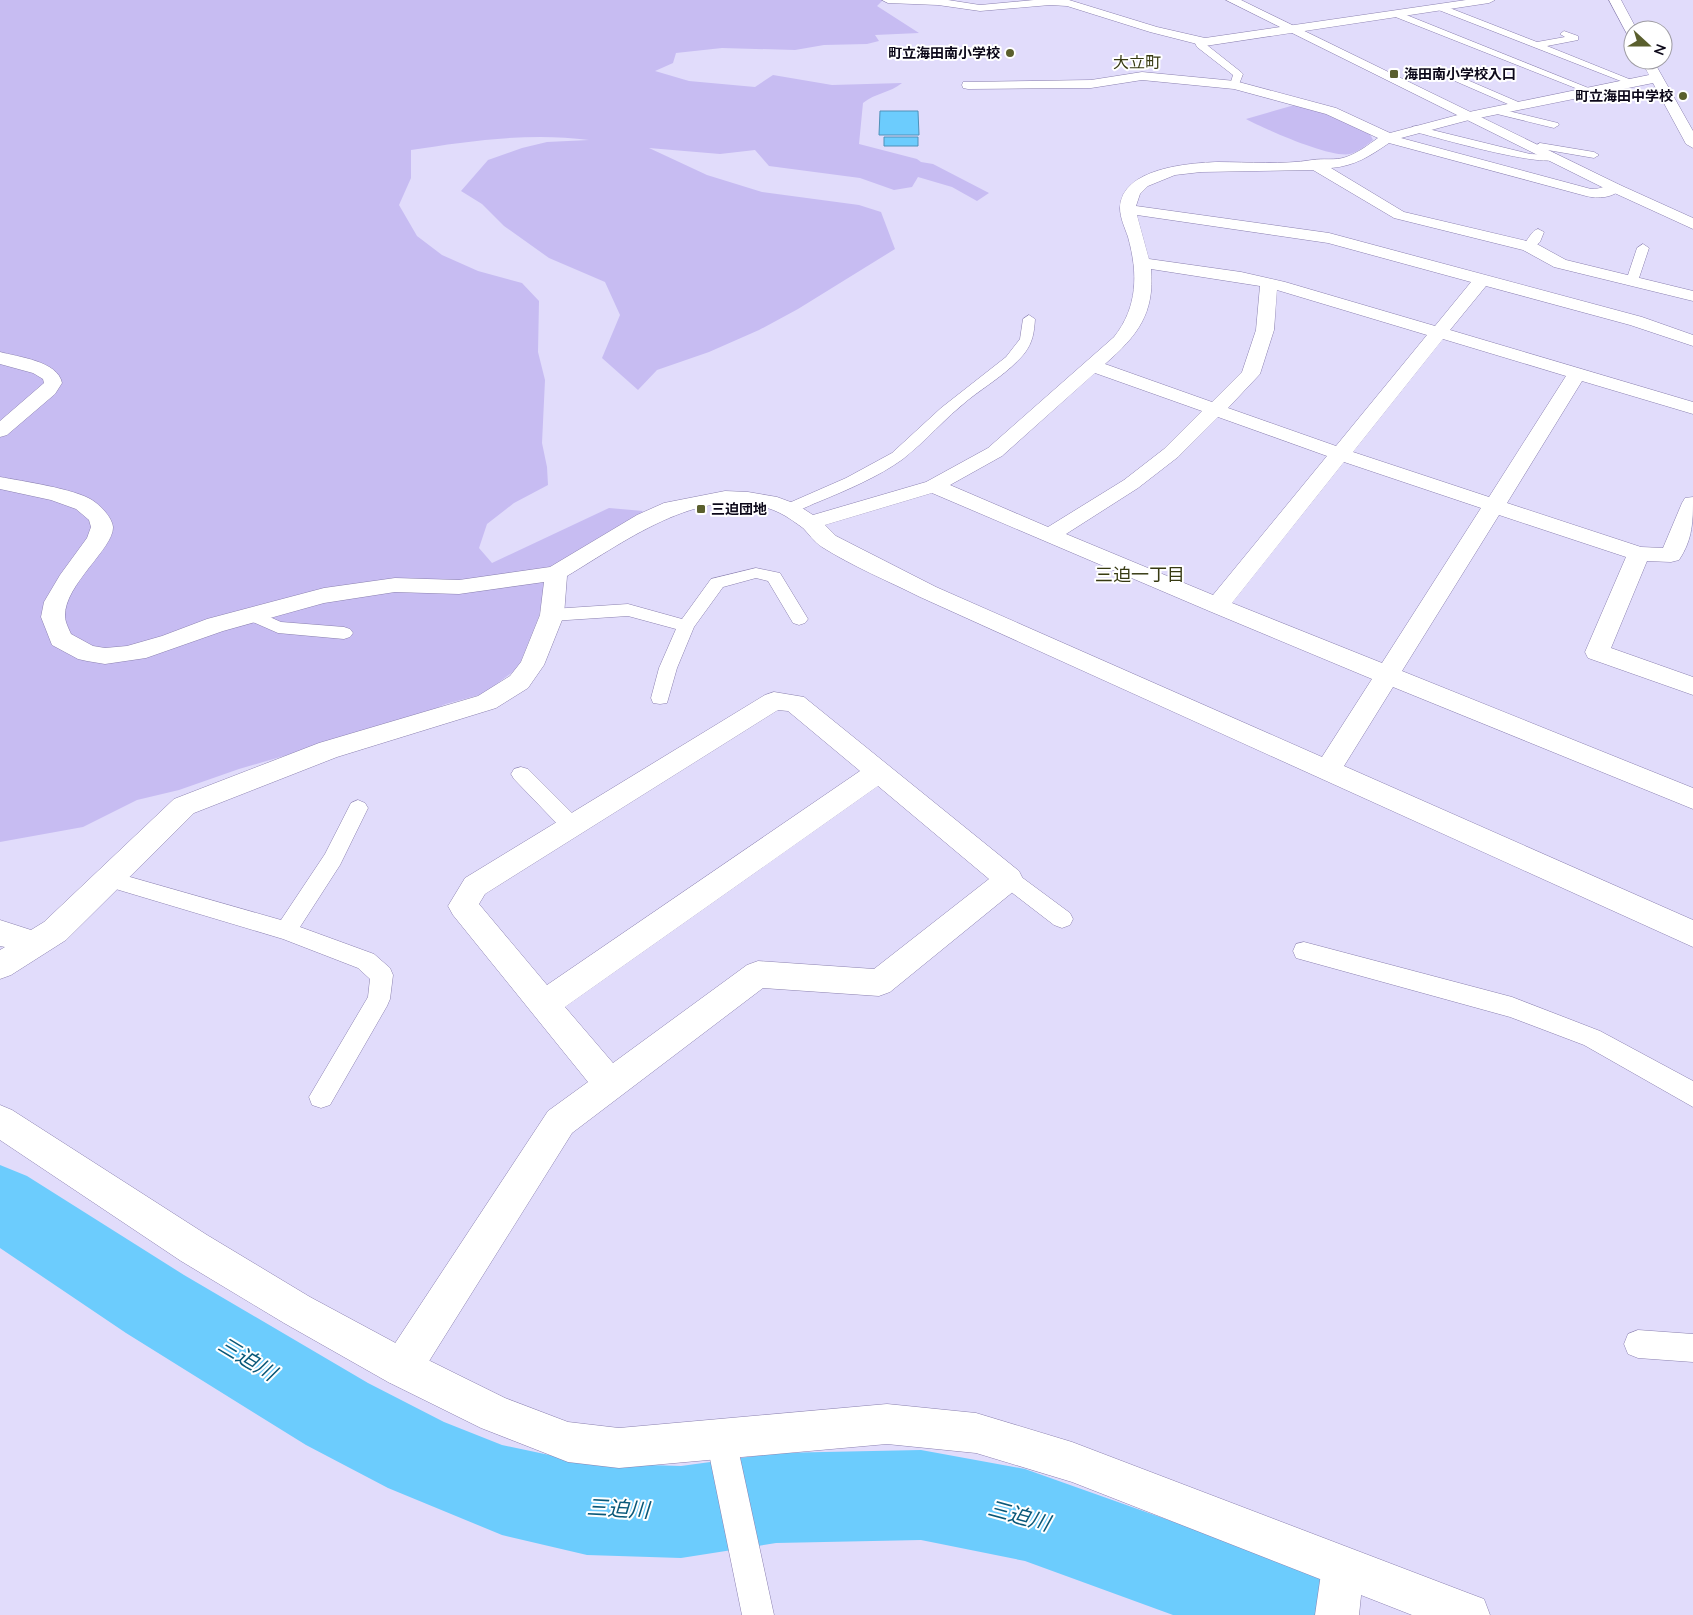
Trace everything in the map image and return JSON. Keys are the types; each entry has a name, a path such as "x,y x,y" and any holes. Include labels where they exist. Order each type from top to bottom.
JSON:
{"street":[{"path":"888,0 938,2 980,8 1050,2 1068,3 1154,30 1198,41 1216,41 1396,14 1447,4 1489,0"},
{"path":"1232,0 1615,188 1693,224"},
{"path":"1615,0 1626,20"},
{"path":"1653,70 1693,144"},
{"path":"968,85 1091,84 1142,76 1235,85 1331,111 1388,138 1591,194 1600,194 1615,188"},
{"path":"810,523 933,486 995,452 1093,366 1132,328 1139,313 1143,293 1143,263 1128,209 1134,193 1146,181 1182,170 1211,167 1314,164 1352,160 1388,138 1416,129 1469,116 1634,82 1658,79"},
{"path":"1314,164 1399,215 1534,239 1560,264 1693,296"},
{"path":"1128,209 1329,238 1636,321 1693,341"},
{"path":"1143,263 1241,277 1269,284 1693,408"},
{"path":"1217,606 1482,279"},
{"path":"1050,534 1130,484 1171,454 1251,374 1266,330 1269,284"},
{"path":"0,358 40,369 52,377 52,383 40,398 0,431"},
{"path":"1093,366 1340,454 1639,554 1671,555 1693,503"},
{"path":"1327,771 1492,505 1576,374"},
{"path":"0,483 56,495 84,504 99,518 102,527 98,539 70,575 56,602 53,617 61,639 87,653 105,656 146,650 215,625 324,596 395,585 459,587 556,573 645,520 672,508 725,497 748,498 769,502 788,509 810,523 828,541 928,592 1693,934"},
{"path":"933,486 1217,606 1693,799"},
{"path":"1639,554 1597,652 1693,686"},
{"path":"0,966 55,931 184,806 328,750 488,702 506,692 519,682 532,665 552,616 556,573"},
{"path":"402,1368 560,1122 758,974 879,984 1009,879 795,703 774,701 475,886 463,906 610,1084"},
{"path":"544,1004 879,772"},
{"path":"0,933 14,936 33,945"},
{"path":"0,1120 194,1248 297,1310 402,1368 495,1414 568,1442 619,1448 723,1452 887,1424 976,1434 1072,1462 1340,1593 1468,1615"}],"lane":[{"path":"943,0 981,6 1049,0 1068,3"},
{"path":"1447,4 1536,45 1634,82"},
{"path":"1396,14 1591,91"},
{"path":"1536,45 1574,38 1564,34"},
{"path":"1198,41 1200,45 1238,74 1235,85"},
{"path":"1458,79 1520,106"},
{"path":"1495,111 1554,124"},
{"path":"1416,129 1530,157 1555,158"},
{"path":"1527,144 1594,155"},
{"path":"1632,281 1643,248"},
{"path":"788,509 841,486 889,462 917,440 952,405 1000,368 1017,352 1027,340 1029,319"},
{"path":"660,698 668,668 686,626 717,583 734,577 756,574 774,576 799,619"},
{"path":"552,616 628,610 686,626"},
{"path":"252,615 278,626 344,632"},
{"path":"520,774 572,826"},
{"path":"286,931 333,859 358,808"},
{"path":"109,879 286,931 366,961 382,975 379,999 321,1097"},
{"path":"1009,879 1062,919"},
{"path":"1304,951 1512,1007 1592,1038 1682,1087 1693,1096"},
{"path":"1638,1344 1693,1348"},
{"path":"723,1452 758,1615"}],"shaded area":[{"path":"0,0 883,0 877,6 919,33 875,35 879,41 867,44 824,45 795,50 722,48 676,53 673,63 655,71 689,81 755,87 773,75 832,85 902,83 863,103 859,144 933,164 989,193 977,201 952,187 918,177 912,187 894,190 860,178 769,166 755,150 720,154 649,148 707,175 762,192 859,205 881,212 895,249 798,309 759,330 709,352 657,370 638,390 602,358 620,315 605,282 549,258 504,226 482,204 461,191 488,160 522,148 547,142 589,140 522,137 411,150 411,178 399,205 417,236 442,255 478,271 522,283 539,301 538,352 545,380 542,443 547,467 548,485 514,503 487,524 479,548 492,563 609,508 643,511 633,522 545,583 539,616 518,668 483,694 446,704 408,720 239,769 179,790 137,800 83,827 0,842"},
{"path":"1298,104 1304,104 1369,132 1373,140 1350,154 1328,152 1298,142 1246,119"}],"water":[{"path":"880,111 918,111 919,135 879,135"},
{"path":"884,137 918,137 918,146 884,146"}],"waterway":[{"name":"三迫川","path":"0,1203 155,1304 337,1414 419,1457 502,1490 587,1509 681,1512 776,1498 921,1495 1025,1515 1236,1591 1294,1615"}],"place":[{"name":"町立海田南小学校","path":"1010,53"},
{"name":"海田南小学校入口","path":"1394,74"},
{"name":"町立海田中学校","path":"1683,96"},
{"name":"三迫団地","path":"701,509"}],"district":[{"name":"大立町","path":"1137,62"},
{"name":"三迫一丁目","path":"1140,575"}]}
